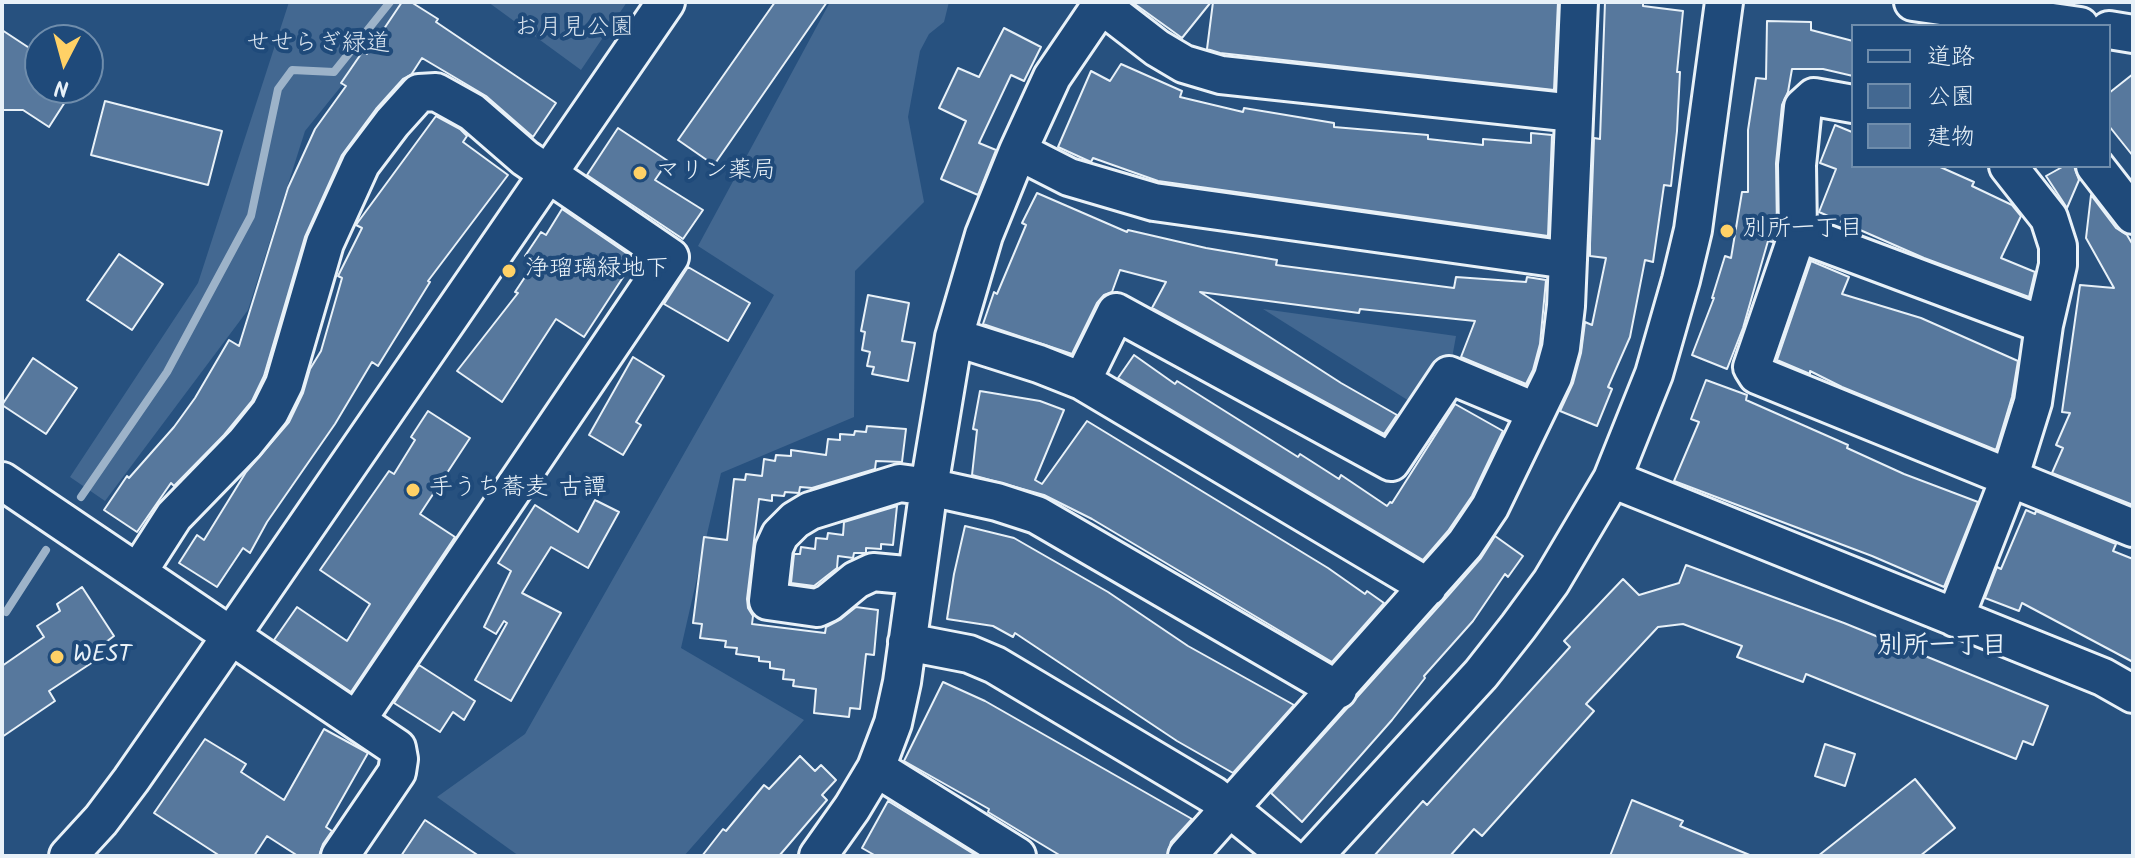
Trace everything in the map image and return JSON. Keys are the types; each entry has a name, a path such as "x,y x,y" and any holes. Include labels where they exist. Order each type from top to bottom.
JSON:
{"street":[{"path":"68,856 101,820 131,780 666,2"},
{"path":"1187,856 1465,544 1490,507 1553,377 1561,348 1566,306 1579,2"},
{"path":"1314,856 1481,674 1551,582 1612,479 1654,374 1693,230 1724,2"},
{"path":"1913,2 1972,18 2053,24"},
{"path":"818,856 876,768 893,723 954,337 984,235 1052,77 1102,3 1157,48 1184,64 1221,75 1574,113"},
{"path":"2111,30 2133,34"},
{"path":"138,572 174,516 245,443 270,412 284,384 325,243 361,164 419,93 436,92 472,112 525,158 670,257 357,720"},
{"path":"1851,104 1814,97 1803,107 1797,165 1798,233 1752,367 1757,375 2133,528"},
{"path":"1018,151 1069,177 1154,202 1568,260"},
{"path":"1955,618 2009,479 2033,402 2044,325 2056,282 2058,246 2049,218 2012,168"},
{"path":"2097,168 2133,215"},
{"path":"1798,233 2044,325"},
{"path":"1082,381 1116,312 1391,462 1449,375 1535,411"},
{"path":"954,337 1082,381 1428,587"},
{"path":"1612,479 2103,677 2133,694"},
{"path":"2,481 397,748 397,772 340,856"},
{"path":"916,576 873,572 856,580 817,608 768,601 774,548 780,535 795,520 810,511 900,483 929,487 997,502 1037,515 1338,690"},
{"path":"907,642 969,654 995,665 1213,795 1288,856"},
{"path":"876,768 1005,853"}],"green space":[{"name":"せせらぎ緑道","path":"289,2 409,2 305,131 248,310 105,501 70,477 198,283"},
{"name":"お月見公園","path":"488,2 627,2 581,70"},
{"path":"830,2 949,2 944,22 929,34 920,51 908,117 924,202 855,271 854,417 721,473 681,648 804,720 684,856 519,856 437,797 525,734 774,295 698,246"},
{"path":"1263,309 1456,336 1449,375 1425,411"}],"building":[{"path":"402,2 411,2 438,19 436,22 556,103 533,137 486,96 422,58 411,75 403,79 376,109 342,155 305,237 264,376 252,401 174,486 171,483 137,532 104,510 127,476 129,478 174,427 229,340 239,346 288,188 315,129 346,86 341,83 363,51 367,54"},
{"path":"775,2 827,2 714,165 678,140"},
{"path":"1132,2 1211,2 1182,38"},
{"path":"1213,2 1558,2 1554,90 1220,53 1207,49"},
{"path":"1605,2 1643,2 1643,6 1683,11 1671,186 1664,185 1653,262 1645,260 1630,337 1608,387 1612,389 1597,426 1560,411 1573,383 1585,322 1592,325 1606,258 1590,256 1594,138 1600,139"},
{"path":"1767,21 1811,22 1811,30 1851,40 1851,76 1823,69 1792,69 1782,105 1776,163 1777,230 1773,242 1768,241 1743,328 1727,369 1692,355 1714,298 1725,256 1731,258 1742,192 1748,192 1748,130 1756,78 1766,79"},
{"path":"1004,28 1041,47 1024,81 1011,75 979,143 996,150 978,195 941,179 966,121 939,108 958,68 979,77"},
{"path":"2,30 24,44 24,104 64,104 49,127 23,110 2,110"},
{"path":"1121,64 1182,91 1180,97 1243,112 1244,108 1334,123 1334,127 1428,135 1428,139 1483,145 1483,139 1531,143 1531,133 1552,135 1548,236 1158,181 1093,158 1091,162 1058,147 1091,71 1110,81"},
{"path":"2133,74 2133,156 2111,128 2111,91"},
{"path":"105,101 222,131 208,185 91,155"},
{"path":"436,116 460,129 467,136 463,142 508,175 428,281 378,366 372,362 250,553 243,548 217,587 179,563 197,535 204,540 246,472 289,422 310,369 321,351 342,278 338,276 362,228 356,225"},
{"path":"1835,125 1851,132 1851,168 1942,168 1974,182 1972,186 2012,205 2021,216 2001,258 2035,272 2029,297 1924,258 1819,212 1836,169 1820,163"},
{"path":"618,128 668,161 655,180 703,210 683,239 587,175"},
{"path":"2060,168 2075,168 2079,180 2067,208 2046,176"},
{"path":"1037,193 1127,232 1277,260 1276,265 1454,288 1456,277 1526,282 1527,277 1546,280 1540,344 1533,370 1526,384 1461,357 1475,321 1360,309 1359,313 1200,292 1341,383 1397,415 1384,434 1152,308 1166,282 1120,270 1112,292 1097,303 1072,354 983,324 994,292 997,294 1026,225 1022,223"},
{"path":"2091,195 2133,245 2133,505 2052,473 2063,448 2056,445 2070,413 2062,412 2080,285 2114,288 2086,238"},
{"path":"562,209 635,259 584,337 556,319 502,402 457,371 518,293 515,292 535,262 525,256 541,232 546,235"},
{"path":"119,254 163,284 132,330 87,300"},
{"path":"1811,261 1849,277 1842,294 1921,318 2018,361 2012,397 1996,450 1777,360"},
{"path":"688,267 750,303 728,341 664,304"},
{"path":"868,295 909,303 902,341 915,343 908,381 872,374 874,367 867,366 870,352 862,350 865,332 861,331"},
{"path":"1134,355 1175,384 1177,381 1298,457 1300,454 1339,479 1341,475 1387,506 1392,503 1455,404 1503,431 1472,496 1423,560 1118,378"},
{"path":"633,357 664,376 636,422 641,425 623,455 589,435"},
{"path":"33,358 77,388 46,434 2,405"},
{"path":"1706,380 1747,395 1746,400 1848,445 1847,448 1904,474 1978,502 1944,587 1872,556 1674,481 1699,422 1691,419"},
{"path":"980,391 1040,401 1064,410 1035,480 1042,484 1087,421 1384,603 1332,662 1092,519 1044,495 972,475 977,430 973,429"},
{"path":"428,411 470,438 420,514 455,537 351,692 274,640 297,607 347,641 370,604 320,570 389,471 394,474 415,440 411,437"},
{"path":"867,426 906,429 902,462 876,461 875,469 812,488 800,487 799,493 772,495 772,501 759,499 747,599 753,616 752,624 825,633 826,627 856,607 878,610 874,655 866,654 860,709 850,708 849,717 814,713 816,689 793,686 794,680 783,679 784,670 770,668 770,662 759,661 759,657 736,654 737,648 725,647 726,641 700,638 702,624 693,623 704,537 727,540 734,479 745,480 746,474 762,476 764,459 775,461 776,455 791,456 791,450 826,455 828,439 840,440 840,434 866,432"},
{"path":"595,500 619,512 588,568 551,547 522,593 561,613 511,701 475,680 507,623 504,621 496,634 484,627 511,571 498,563 535,505 578,532"},
{"path":"897,506 893,545 881,544 881,549 866,548 866,553 854,553 853,558 838,556 837,568 814,586 791,583 794,554 800,554 801,547 815,549 816,538 827,539 828,533 843,535 844,522"},
{"path":"2026,510 2035,514 2036,511 2116,544 2113,551 2133,559 2133,662 2022,603 2019,611 1985,598"},
{"path":"965,526 1014,538 1108,592 1188,646 1294,705 1233,773 1177,741 1015,633 1013,637 993,626 947,619"},
{"path":"1495,536 1523,556 1508,577 1505,574 1473,621 1424,676 1392,720 1302,822 1271,793 1481,558"},
{"path":"1686,565 1844,623 2048,706 2033,745 2023,741 2016,759 1806,674 1803,682 1737,657 1742,646 1683,624 1658,627 1586,704 1594,711 1482,836 1474,829 1450,856 1374,856 1423,801 1427,805 1570,647 1564,641 1623,579 1639,595 1679,583"},
{"name":"WEST","path":"82,587 114,636 94,651 99,658 49,691 55,701 2,737 2,666 44,637 37,626 60,611 57,604"},
{"path":"419,665 475,701 464,720 453,712 440,732 394,703"},
{"path":"943,682 985,701 1192,819 1171,842 1167,856 1061,856 988,812 989,809 904,761"},
{"path":"324,729 368,753 326,827 332,831 319,856 298,856 267,836 254,856 220,856 154,813 205,739 246,764 241,772 284,800"},
{"path":"1825,744 1855,754 1845,786 1815,776"},
{"path":"800,756 815,771 821,765 836,780 822,795 827,800 779,856 702,856 764,785 769,789"},
{"path":"1915,779 1955,828 1920,856 1818,856"},
{"path":"1632,800 1683,821 1680,826 1752,856 1610,856"},
{"path":"888,801 977,856 876,856 862,848"},
{"path":"425,820 479,856 401,856"}],"waterway":[{"path":"81,497 167,372 251,216 278,89 292,70 334,72 390,2"},
{"path":"6,612 46,550"}],"place":[{"name":"マリン薬局","path":"640,173"},
{"name":"別所一丁目","path":"1727,231"},
{"name":"浄瑠璃緑地下","path":"509,271"},
{"name":"手うち蕎麦 古譚","path":"413,490"},
{"name":"WEST","path":"57,657"}],"district":[{"name":"別所一丁目","path":"1942,649"}]}
